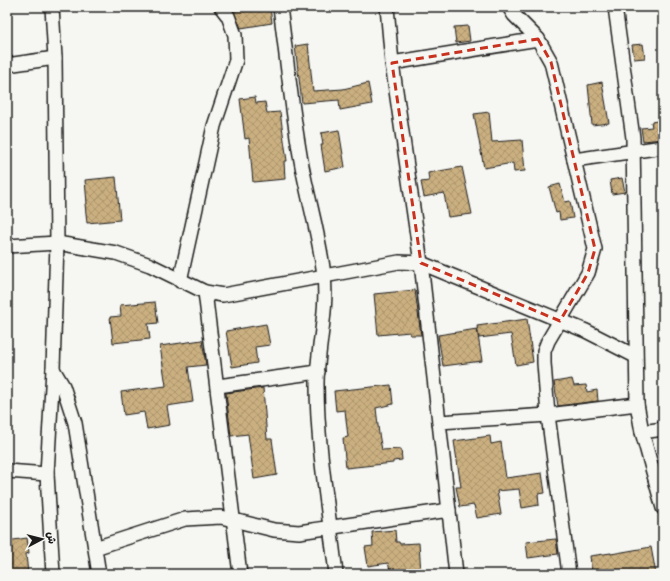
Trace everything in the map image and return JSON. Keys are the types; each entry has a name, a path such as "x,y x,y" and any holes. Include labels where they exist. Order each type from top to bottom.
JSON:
{"street":[{"path":"52,7 55,58 57,243 54,368 47,474 53,574"},
{"path":"180,281 214,126 236,60 235,35 228,16 222,7"},
{"path":"280,7 294,123 317,234 324,276 324,317 318,372 317,410 320,447 336,574"},
{"path":"386,7 392,63 420,263 440,422 456,574"},
{"path":"509,7 514,15 538,40 552,62 595,249 588,273 548,341 544,351 548,415 569,574"},
{"path":"615,7 630,116 633,151 635,356 637,404 642,432 663,508"},
{"path":"392,63 538,40"},
{"path":"7,65 55,58"},
{"path":"574,160 663,147"},
{"path":"7,246 57,243 116,253 133,258 205,292 223,295 399,262 420,263 586,331 635,356"},
{"path":"205,292 218,386 240,574"},
{"path":"54,368 63,386 75,423 99,574"},
{"path":"218,386 318,372"},
{"path":"440,422 548,415 637,404"},
{"path":"642,432 663,429"},
{"path":"7,471 47,474"},
{"path":"95,548 185,519 212,516 234,519 286,532 330,528 449,510"}],"highlighted area":[{"path":"538,39 551,62 595,249 588,273 560,321 421,263 392,63"}],"building":[{"path":"231,7 270,7 272,23 241,28"},
{"path":"468,26 470,41 456,43 454,27"},
{"path":"308,44 313,91 343,89 368,83 372,104 340,110 339,100 302,103 295,46"},
{"path":"643,44 645,58 634,59 632,45"},
{"path":"602,82 609,123 592,125 588,85"},
{"path":"255,97 256,103 265,102 267,113 280,112 287,161 284,161 285,179 253,182 249,138 245,139 240,99"},
{"path":"489,112 492,142 522,140 525,171 514,172 513,163 484,168 474,114"},
{"path":"663,120 663,139 643,141 641,128 652,127 651,122"},
{"path":"339,130 345,167 325,171 321,145 323,145 321,133"},
{"path":"462,167 472,214 448,217 444,193 424,197 421,182 429,181 428,173"},
{"path":"116,177 120,220 87,223 85,180"},
{"path":"622,178 625,192 612,194 610,180"},
{"path":"560,184 565,202 570,201 573,218 560,220 559,212 556,213 549,187"},
{"path":"415,290 421,335 410,335 410,332 378,335 374,294"},
{"path":"155,302 158,323 148,324 150,339 113,343 110,317 121,316 120,305"},
{"path":"527,319 533,362 516,365 511,334 479,338 477,326"},
{"path":"266,324 270,345 255,347 257,363 232,367 226,331"},
{"path":"477,329 482,361 443,366 438,335"},
{"path":"202,340 206,365 188,367 193,402 167,406 170,425 147,429 144,412 124,415 121,392 166,386 160,346"},
{"path":"572,379 574,386 586,385 587,392 597,390 598,401 558,406 554,382"},
{"path":"391,385 393,404 376,408 379,434 382,450 401,449 402,460 393,461 393,463 346,468 343,438 348,437 345,410 336,411 334,391"},
{"path":"263,388 267,439 272,439 277,475 254,479 248,434 231,436 226,393"},
{"path":"490,436 491,444 501,442 506,478 542,473 545,493 538,494 539,505 522,508 519,489 497,491 501,514 477,518 474,505 460,507 456,487 461,487 454,441"},
{"path":"395,530 396,542 399,542 400,544 419,543 421,574 391,574 388,563 368,566 365,547 373,546 372,532"},
{"path":"27,538 29,553 26,554 28,574 7,574 7,541"},
{"path":"556,539 558,554 528,558 526,542"},
{"path":"651,547 656,574 592,574 590,556"}]}
